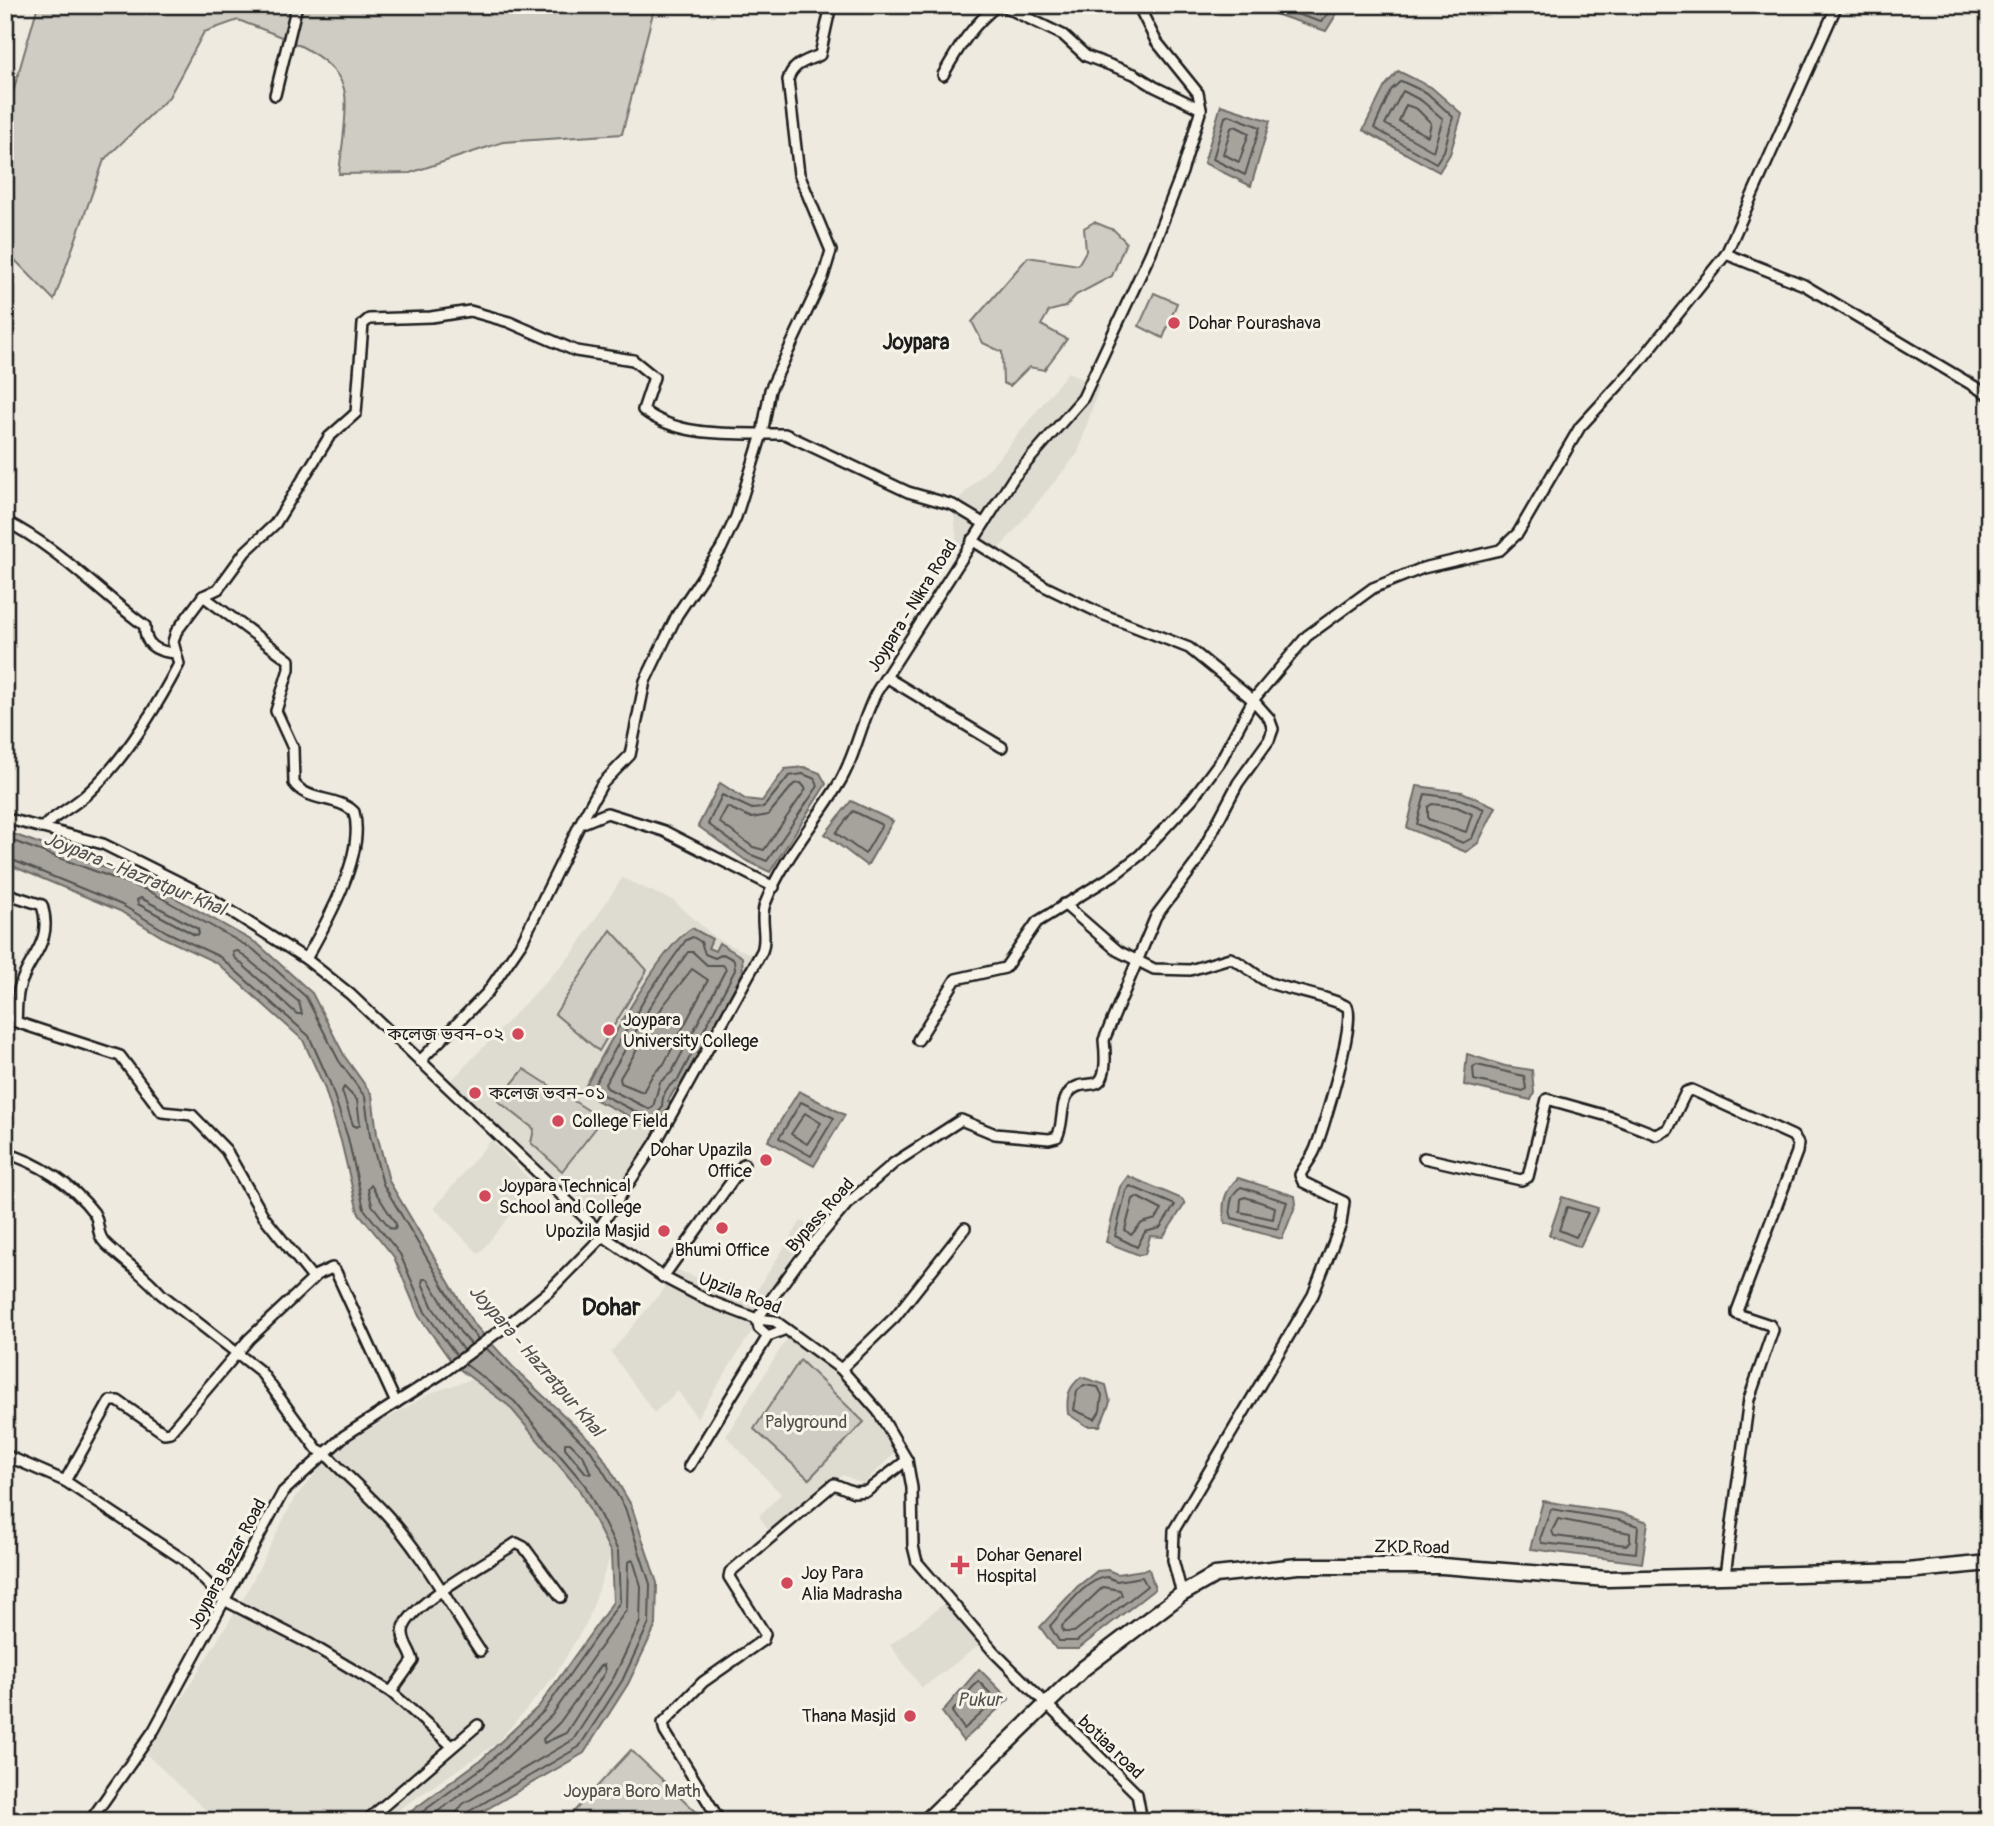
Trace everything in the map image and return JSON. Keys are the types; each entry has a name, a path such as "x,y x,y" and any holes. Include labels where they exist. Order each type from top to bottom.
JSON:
{"main road":[{"name":"ZKD Road","path":"926,1821 1084,1668 1182,1594 1215,1575 1249,1569 1298,1566 1484,1567 1607,1579 1907,1571 1989,1563"}],"street":[{"path":"275,94 297,5"},
{"path":"420,1061 487,993 522,942 602,784 630,755 640,719 645,681 677,615 721,549 736,517 752,473 770,390 823,277 831,251 799,174 788,96 790,71 820,55 824,48 831,5"},
{"path":"943,75 960,45 981,18 1000,5 1063,35 1086,56 1134,74 1201,109"},
{"path":"1139,5 1156,41 1198,93 1201,109"},
{"path":"918,1040 956,979 1005,968 1037,922 1117,873 1140,855 1212,774 1253,700 1307,636 1373,588 1423,568 1500,550 1518,533 1580,426 1638,364 1726,254 1837,5"},
{"name":"Joypara - Nikra Road","path":"601,1233 656,1142 762,951 766,939 764,909 807,826 838,785 863,716 972,540 1022,466 1083,398 1156,240 1182,172 1201,109"},
{"path":"1726,254 1804,285 1989,395"},
{"path":"42,828 89,792 121,755 166,690 179,664 173,642 177,632 203,596 218,589 245,552 275,524 329,438 356,412 363,324 369,319 431,317 470,311 509,322 576,351 633,360 654,377 643,410 653,418 692,430 785,434 908,492 953,505 984,523"},
{"path":"5,521 69,560 99,591 145,626 145,636 152,647 163,652 176,653"},
{"path":"972,540 1046,587 1102,614 1189,648 1253,700 1269,718 1273,729 1269,740 1238,783 1196,863 1156,916 1136,962"},
{"path":"203,596 289,660 289,669 276,711 293,748 294,783 308,793 345,803 354,812 357,840 330,916 306,959"},
{"path":"886,677 1002,747"},
{"path":"580,824 607,814 664,831 774,887"},
{"name":"Upzila Road","path":"5,818 103,844 207,897 306,959 349,994 601,1233 663,1277 707,1300 757,1319 769,1319 841,1369 878,1411 907,1460 912,1489 913,1546 917,1562 994,1652 1044,1704"},
{"path":"5,893 43,905 47,921 39,953 19,988 16,1022 120,1056 162,1112 184,1112 198,1119 226,1150 264,1217 314,1278"},
{"path":"1064,904 1118,951 1154,969 1190,970 1230,958 1269,982 1334,1002 1346,1007 1350,1013 1344,1050 1323,1126 1314,1152 1300,1175 1303,1182 1344,1202 1341,1224 1313,1295 1174,1530 1173,1560 1182,1594"},
{"name":"Bypass Road","path":"757,1319 799,1261 847,1204 894,1163 955,1121 968,1122 995,1134 1049,1139 1057,1137 1066,1097 1071,1090 1095,1085 1102,1079 1106,1061 1104,1040 1136,962"},
{"path":"1424,1158 1521,1180 1529,1173 1547,1099 1611,1117 1657,1135 1668,1129 1688,1090 1793,1136 1798,1144 1797,1152 1737,1311 1737,1314 1770,1325 1773,1330 1749,1399 1726,1575"},
{"path":"5,1153 39,1166 70,1190 93,1212 103,1241 161,1294 260,1371 317,1449 325,1453 385,1513 443,1590 480,1651"},
{"path":"663,1277 744,1164"},
{"path":"841,1369 895,1317 965,1228"},
{"name":"Joypara Bazar Road","path":"90,1821 153,1730 283,1492 344,1436 444,1372 510,1323 548,1292 601,1233"},
{"path":"65,1481 110,1401 118,1401 164,1433 170,1432 237,1353 314,1278 332,1268 396,1403"},
{"path":"757,1319 768,1336"},
{"path":"689,1466 768,1336 786,1329"},
{"path":"5,1455 65,1481 184,1560 224,1600 310,1644 391,1692 451,1745"},
{"path":"720,1821 665,1732 663,1723 686,1696 763,1640 765,1634 729,1577 730,1572 834,1484 854,1492 867,1491 907,1460"},
{"path":"391,1692 413,1661 403,1641 403,1628 408,1618 443,1590 516,1543 524,1547 561,1597"},
{"name":"botiaa road","path":"1044,1704 1137,1794 1142,1821"},
{"path":"366,1821 451,1745 478,1725"}],"shaded area":[{"path":"1068,372 1099,387 1078,453 991,559 957,543 953,505 999,458"},
{"name":"Joypara University College","path":"622,878 674,901 717,939 755,956 668,1119 606,1218 528,1161 449,1083 573,953"},
{"name":"Joypara Technical School and College","path":"491,1140 535,1185 479,1254 434,1208"},
{"path":"801,1221 811,1226 756,1314 668,1276 672,1268 752,1298"},
{"path":"668,1284 755,1326 697,1418 678,1391 654,1413 611,1352"},
{"path":"789,1335 840,1371 899,1448 864,1484 843,1475 771,1534 759,1516 781,1494 726,1436"},
{"path":"490,1373 579,1489 611,1554 588,1620 554,1677 497,1743 382,1821 217,1821 147,1755 246,1594 295,1497 341,1445 433,1392"},
{"path":"949,1600 981,1644 922,1688 890,1645"}],"green space":[{"path":"38,5 655,5 622,134 503,142 410,173 339,174 345,123 345,94 331,67 317,56 285,38 238,20 204,32 169,97 104,160 54,300 8,253 5,246 5,120"},
{"path":"1094,222 1114,230 1126,242 1112,276 1076,295 1065,307 1049,311 1041,325 1067,339 1044,370 1029,367 1010,386 1003,383 1002,352 983,343 972,322 1028,257 1078,265 1086,251 1084,228"},
{"path":"1154,293 1177,303 1163,338 1139,326"},
{"path":"611,930 647,970 599,1051 555,1014"},
{"name":"College Field","path":"524,1069 591,1112 595,1129 562,1171 531,1143 534,1129 498,1101"},
{"name":"Palyground","path":"800,1360 864,1422 809,1479 754,1429"},
{"name":"Joypara Boro Math","path":"631,1750 706,1821 565,1821"}],"water":[{"path":"1248,5 1334,5 1336,15 1326,31"},
{"path":"1398,71 1431,87 1462,114 1450,154 1439,172 1363,130 1385,86"},
{"path":"1221,105 1270,121 1251,186 1204,163"},
{"path":"804,767 820,773 826,784 770,872 745,860 698,826 720,783 745,799 762,801 785,769"},
{"path":"1417,786 1462,792 1496,807 1478,843 1466,852 1407,828"},
{"path":"851,801 893,821 867,866 825,834"},
{"path":"5,831 152,885 258,944 312,993 345,1057 372,1095 377,1134 389,1181 473,1323 513,1367 597,1447 631,1505 657,1583 656,1625 628,1684 584,1753 466,1821 398,1821 482,1759 539,1706 613,1602 611,1553 579,1489 509,1406 454,1365 419,1316 394,1257 358,1212 324,1086 303,1040 217,963 164,938 120,911 5,863"},
{"path":"692,928 712,939 708,948 715,951 719,943 742,957 743,972 680,1091 675,1089 668,1101 673,1104 657,1130 596,1100 585,1087 649,977 679,939"},
{"path":"1467,1054 1505,1066 1532,1070 1534,1093 1531,1100 1464,1085"},
{"path":"799,1091 845,1115 814,1166 768,1141"},
{"path":"1128,1176 1182,1199 1185,1204 1163,1237 1150,1236 1145,1254 1139,1255 1106,1242 1120,1187"},
{"path":"1238,1178 1295,1196 1296,1204 1282,1239 1225,1223 1225,1199"},
{"path":"1562,1197 1598,1208 1580,1247 1549,1235"},
{"path":"1081,1377 1106,1385 1110,1402 1100,1426 1087,1426 1068,1414 1069,1393"},
{"path":"1543,1501 1621,1513 1648,1522 1642,1563 1530,1549"},
{"path":"1149,1569 1155,1589 1078,1649 1056,1649 1040,1627 1077,1587 1097,1571 1108,1570 1117,1574"},
{"name":"Pukur","path":"979,1669 1009,1699 963,1741 942,1712"}],"place":[{"name":"Dohar Pourashava","path":"1174,323"},
{"name":"Joypara University College","path":"609,1030"},
{"name":"কলেজ ভবন-০২","path":"518,1034"},
{"name":"কলেজ ভবন-০১","path":"475,1093"},
{"name":"College Field","path":"558,1121"},
{"name":"Dohar Upazila Office","path":"766,1160"},
{"name":"Joypara Technical School and College","path":"485,1196"},
{"name":"Bhumi Office","path":"722,1228"},
{"name":"Upozila Masjid","path":"664,1231"},
{"name":"Dohar Genarel Hospital","path":"960,1565"},
{"name":"Joy Para Alia Madrasha","path":"787,1583"},
{"name":"Thana Masjid","path":"910,1716"}],"district":[{"name":"Joypara","path":"916,342"},
{"name":"Dohar","path":"611,1307"}],"water label":[{"name":"Joypara - Hazratpur Khal","path":"135,873"},
{"name":"Joypara - Hazratpur Khal","path":"537,1360"}]}
